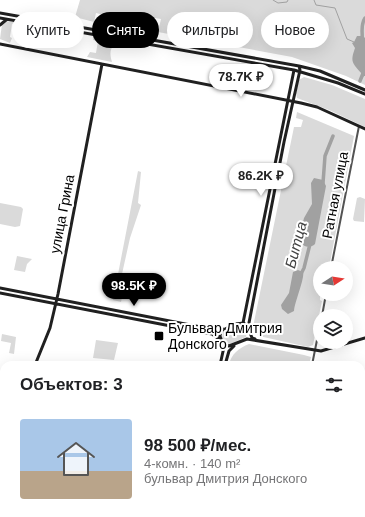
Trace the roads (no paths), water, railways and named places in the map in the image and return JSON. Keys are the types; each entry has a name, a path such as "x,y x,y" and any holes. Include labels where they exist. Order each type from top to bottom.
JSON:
{"street":[{"path":"0,13 299,66 320,72 365,90"},
{"path":"0,18 8,15"},
{"path":"0,18 300,71 338,83 365,94"},
{"path":"0,25 2,22 8,20"},
{"path":"0,44 293,101 317,107 365,129"},
{"name":"улица Грина","path":"37,361 50,328 56,304 102,64"},
{"path":"258,341 252,338 244,323 294,70 299,66"},
{"path":"247,339 276,182 300,71 299,66"},
{"path":"289,69 293,77"},
{"path":"298,79 302,75 308,73"},
{"name":"Ратная улица","path":"332,261 359,126"},
{"path":"273,176 276,178 276,182"},
{"path":"0,288 211,329 223,329 235,324 244,323"},
{"path":"0,293 212,334 229,346 247,339 323,351 365,338"},
{"path":"221,361 223,351 220,334 223,329"},
{"path":"226,361 229,352 235,344"},
{"path":"313,361 315,350"}],"waterway":[{"path":"273,0 278,3 287,2 288,0"},
{"path":"314,0 316,5 335,8 347,39 354,42"},
{"name":"Битца","path":"362,40 362,26 365,18"},
{"name":"Битца","path":"360,81 365,68"},
{"name":"Битца","path":"323,183 325,156 333,136"},
{"name":"Битца","path":"300,276 304,268 310,244"}],"place":[{"name":"Бульвар Дмитрия Донского","path":"159,336"}]}
